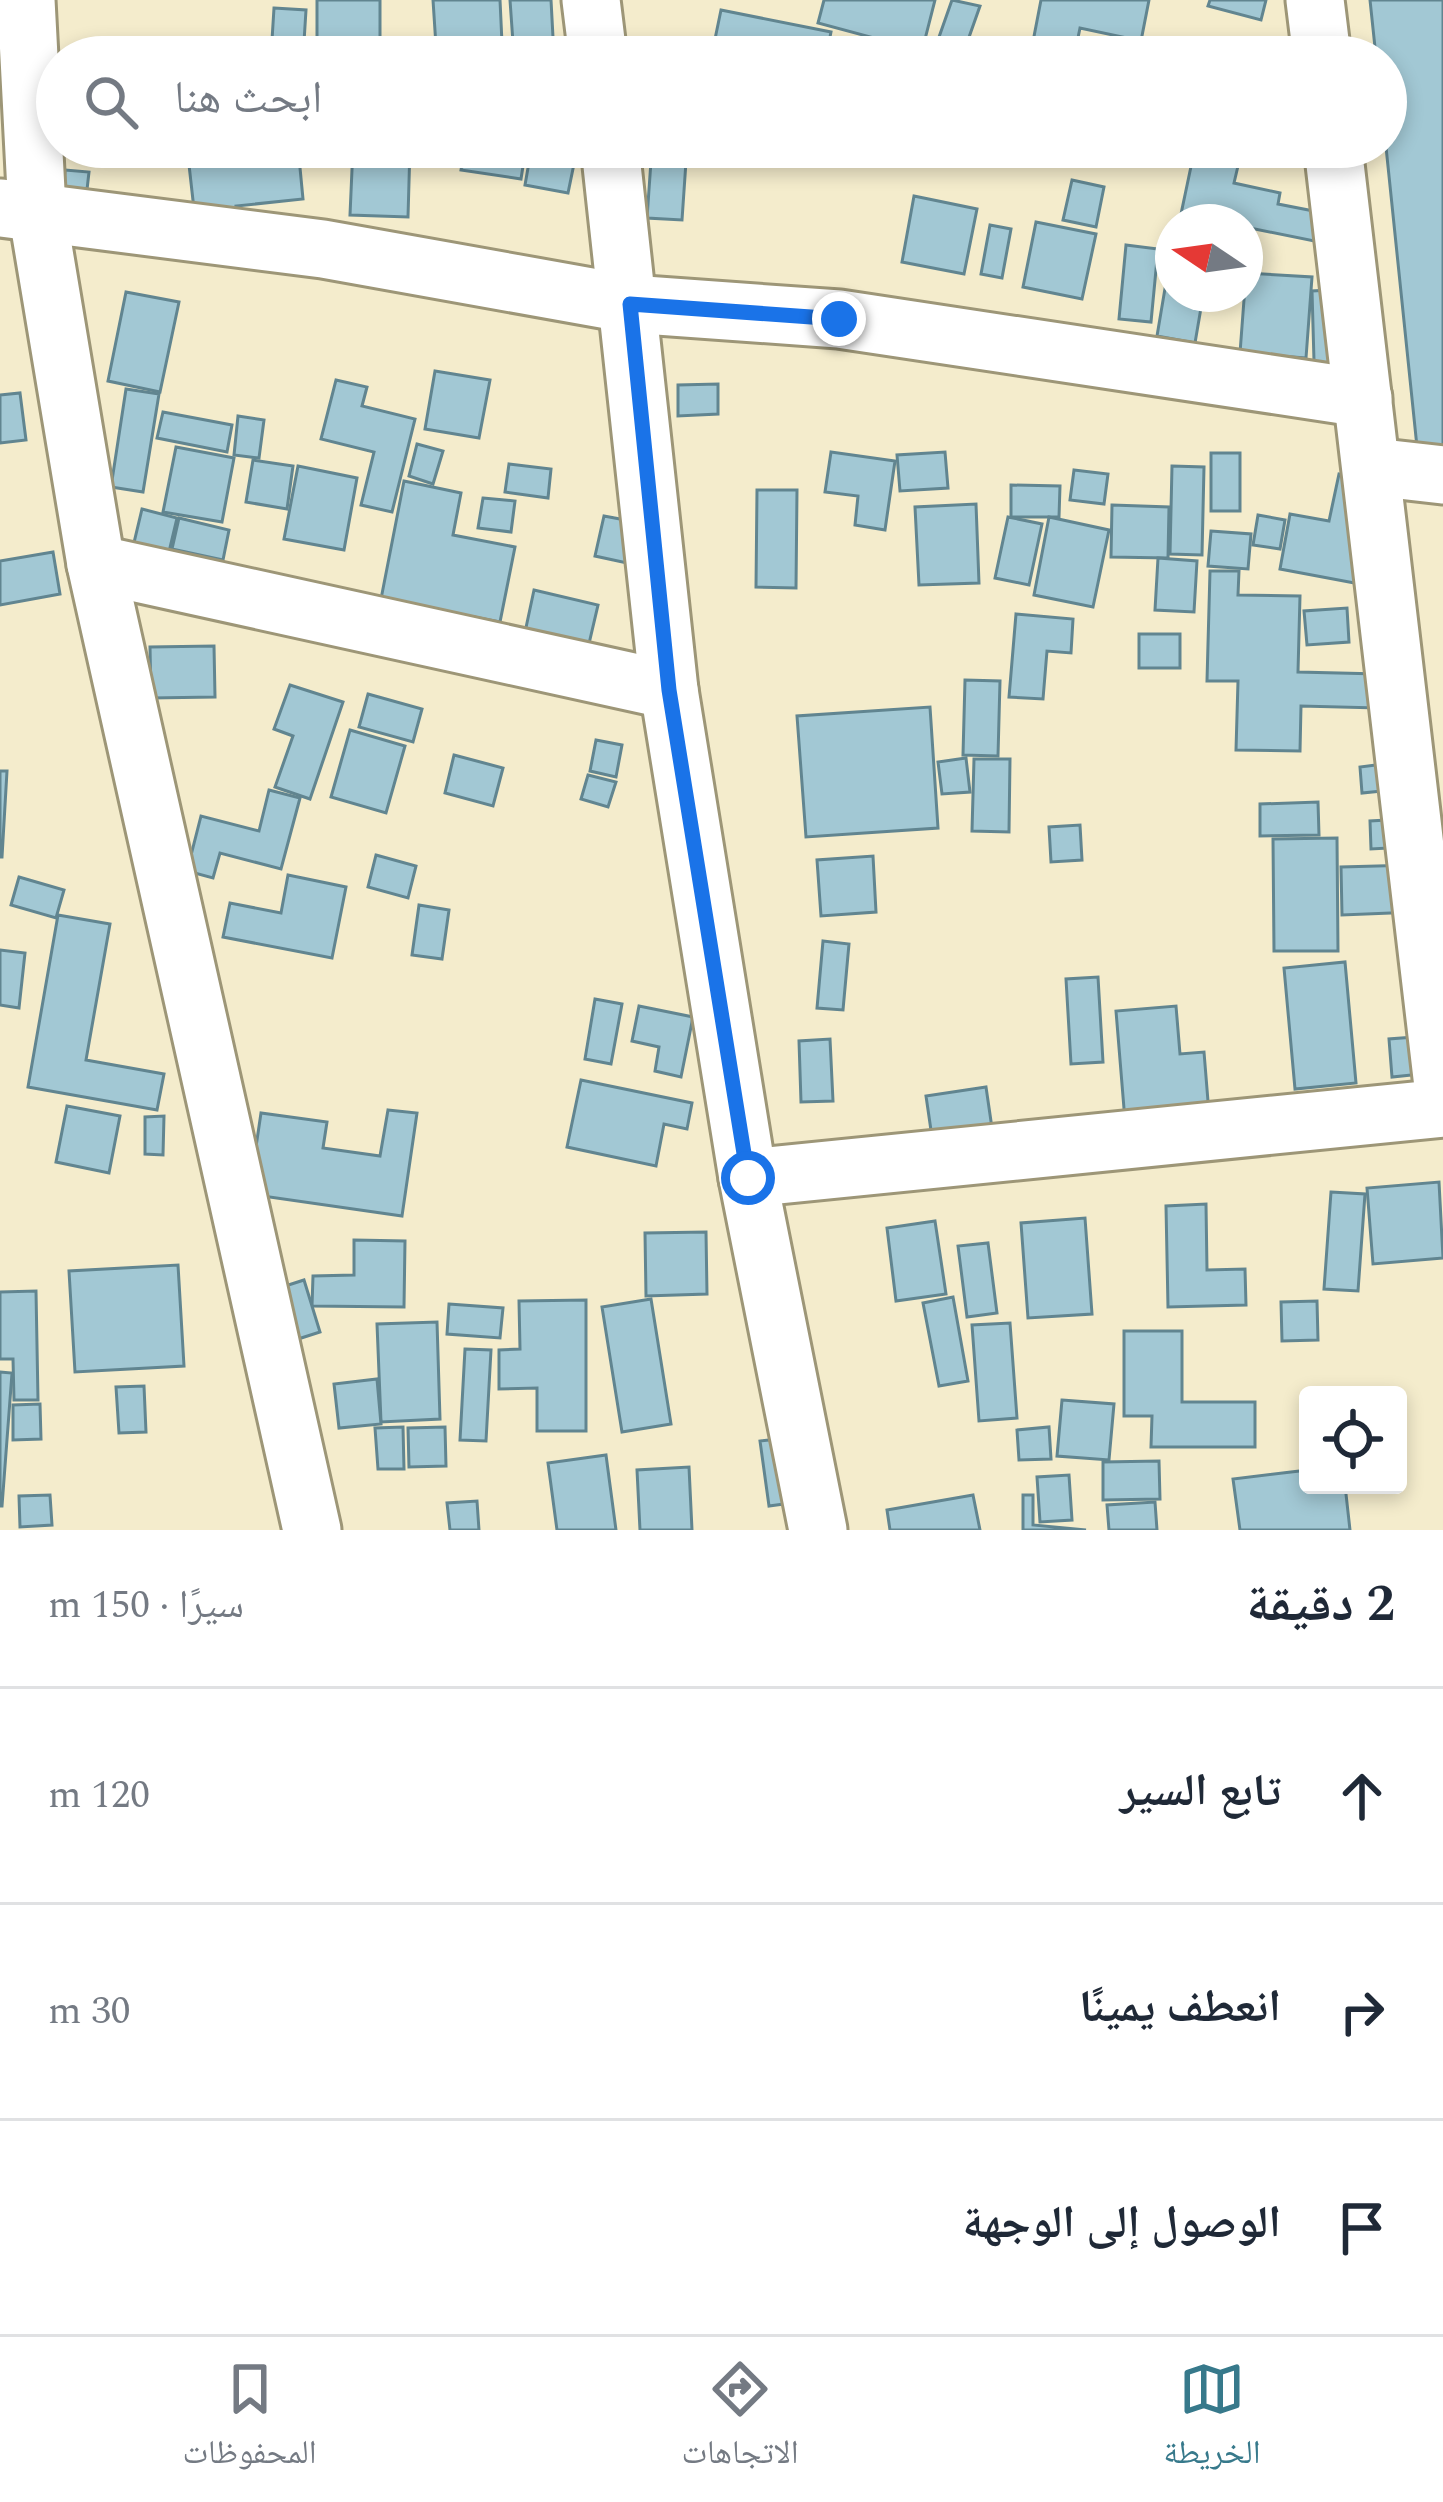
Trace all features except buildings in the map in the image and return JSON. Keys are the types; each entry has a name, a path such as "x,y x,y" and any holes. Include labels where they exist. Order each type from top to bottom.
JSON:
{"street":[{"path":"26,0 19,209 312,1530"},
{"path":"591,0 595,36"},
{"path":"1315,0 1319,36"},
{"path":"613,168 669,690 748,1178 818,1530"},
{"path":"1336,168 1372,467 1429,818 1443,1086"},
{"path":"19,209 323,249 630,304 839,319 1363,398"},
{"path":"1372,467 1443,475"},
{"path":"96,564 669,690"},
{"path":"748,1178 1443,1108"}],"route":[{"path":"748,1178 669,690 630,304 839,319"}]}
